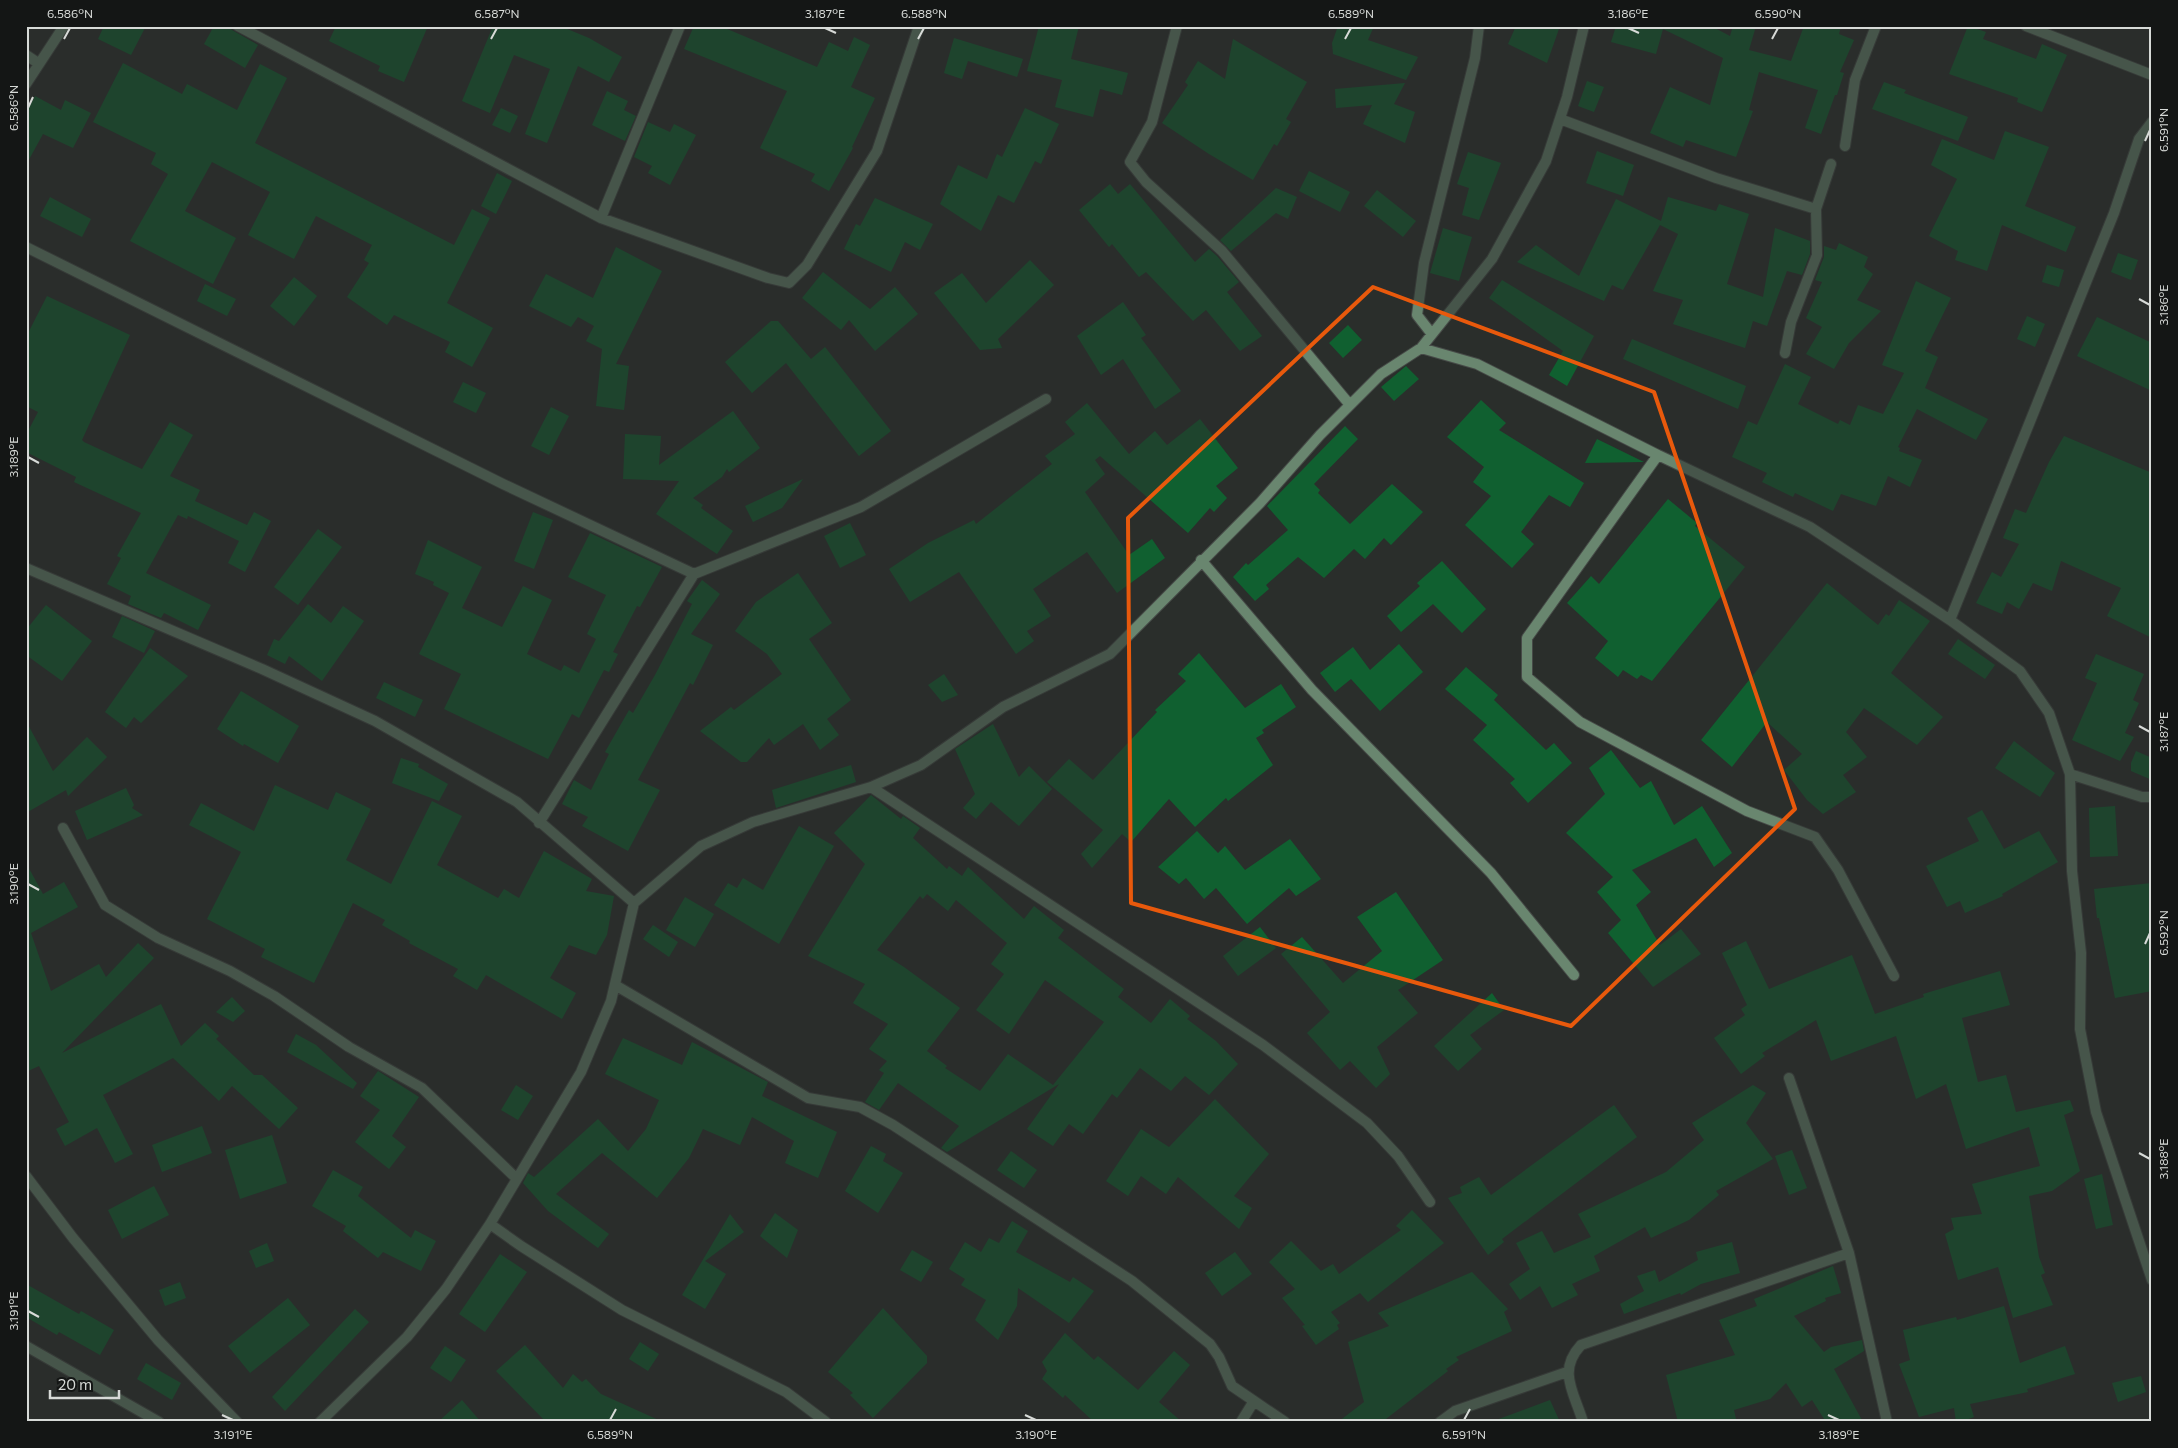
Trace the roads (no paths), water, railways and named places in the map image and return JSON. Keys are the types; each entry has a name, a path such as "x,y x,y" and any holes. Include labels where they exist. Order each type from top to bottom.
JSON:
{"street":[{"path":"26,84 64,26"},
{"path":"238,26 601,218 768,278 789,282 807,265 877,151 919,26"},
{"path":"601,218 680,26"},
{"path":"1177,26 1152,122 1130,162 1146,182 1222,251 1350,405"},
{"path":"1431,333 1417,315 1424,263 1443,179 1475,58 1480,26"},
{"path":"320,1422 407,1337 446,1289 490,1224 581,1072 611,1001 634,903 701,846 753,822 871,787 921,766 1003,707 1110,654 1201,560 1260,503 1320,435 1381,374 1421,348 1431,333 1492,259 1546,161 1560,120 1584,26"},
{"path":"1845,146 1854,80 1876,26"},
{"path":"2026,26 2152,75"},
{"path":"26,55 38,64"},
{"path":"1560,120 1716,178 1816,209"},
{"path":"1950,620 2114,214 2139,139 2152,122"},
{"path":"1785,353 1791,322 1817,255 1816,209 1831,164"},
{"path":"26,247 503,484 694,574"},
{"path":"1421,348 1476,364 1658,455 1810,527 1950,620 2020,671 2049,713 2070,774 2072,871 2081,952 2080,1029 2096,1112 2152,1280"},
{"path":"539,823 694,574 861,507 1046,398"},
{"path":"1658,455 1527,638 1527,677 1580,722 1747,811 1815,837 1838,870 1894,976"},
{"path":"1201,560 1312,690 1491,873 1574,975"},
{"path":"26,568 262,669 375,721 517,802 539,823 634,903"},
{"path":"2070,774 2142,796 2152,797"},
{"path":"871,787 1263,1045 1367,1123 1398,1156 1430,1202"},
{"path":"63,828 105,905 158,938 245,980 349,1047 422,1088 516,1178"},
{"path":"615,986 808,1098 860,1107 893,1125 1034,1216 1132,1281 1210,1344 1219,1357 1232,1386 1285,1422"},
{"path":"1789,1078 1849,1253 1887,1422"},
{"path":"26,1176 73,1238 158,1340 237,1422"},
{"path":"490,1224 521,1246 622,1310 786,1392 826,1422"},
{"path":"1583,1422 1567,1372 1571,1356 1581,1345 1602,1336 1849,1253"},
{"path":"26,1346 160,1422"},
{"path":"1440,1422 1455,1411 1567,1372"},
{"path":"1241,1422 1254,1401"}]}
